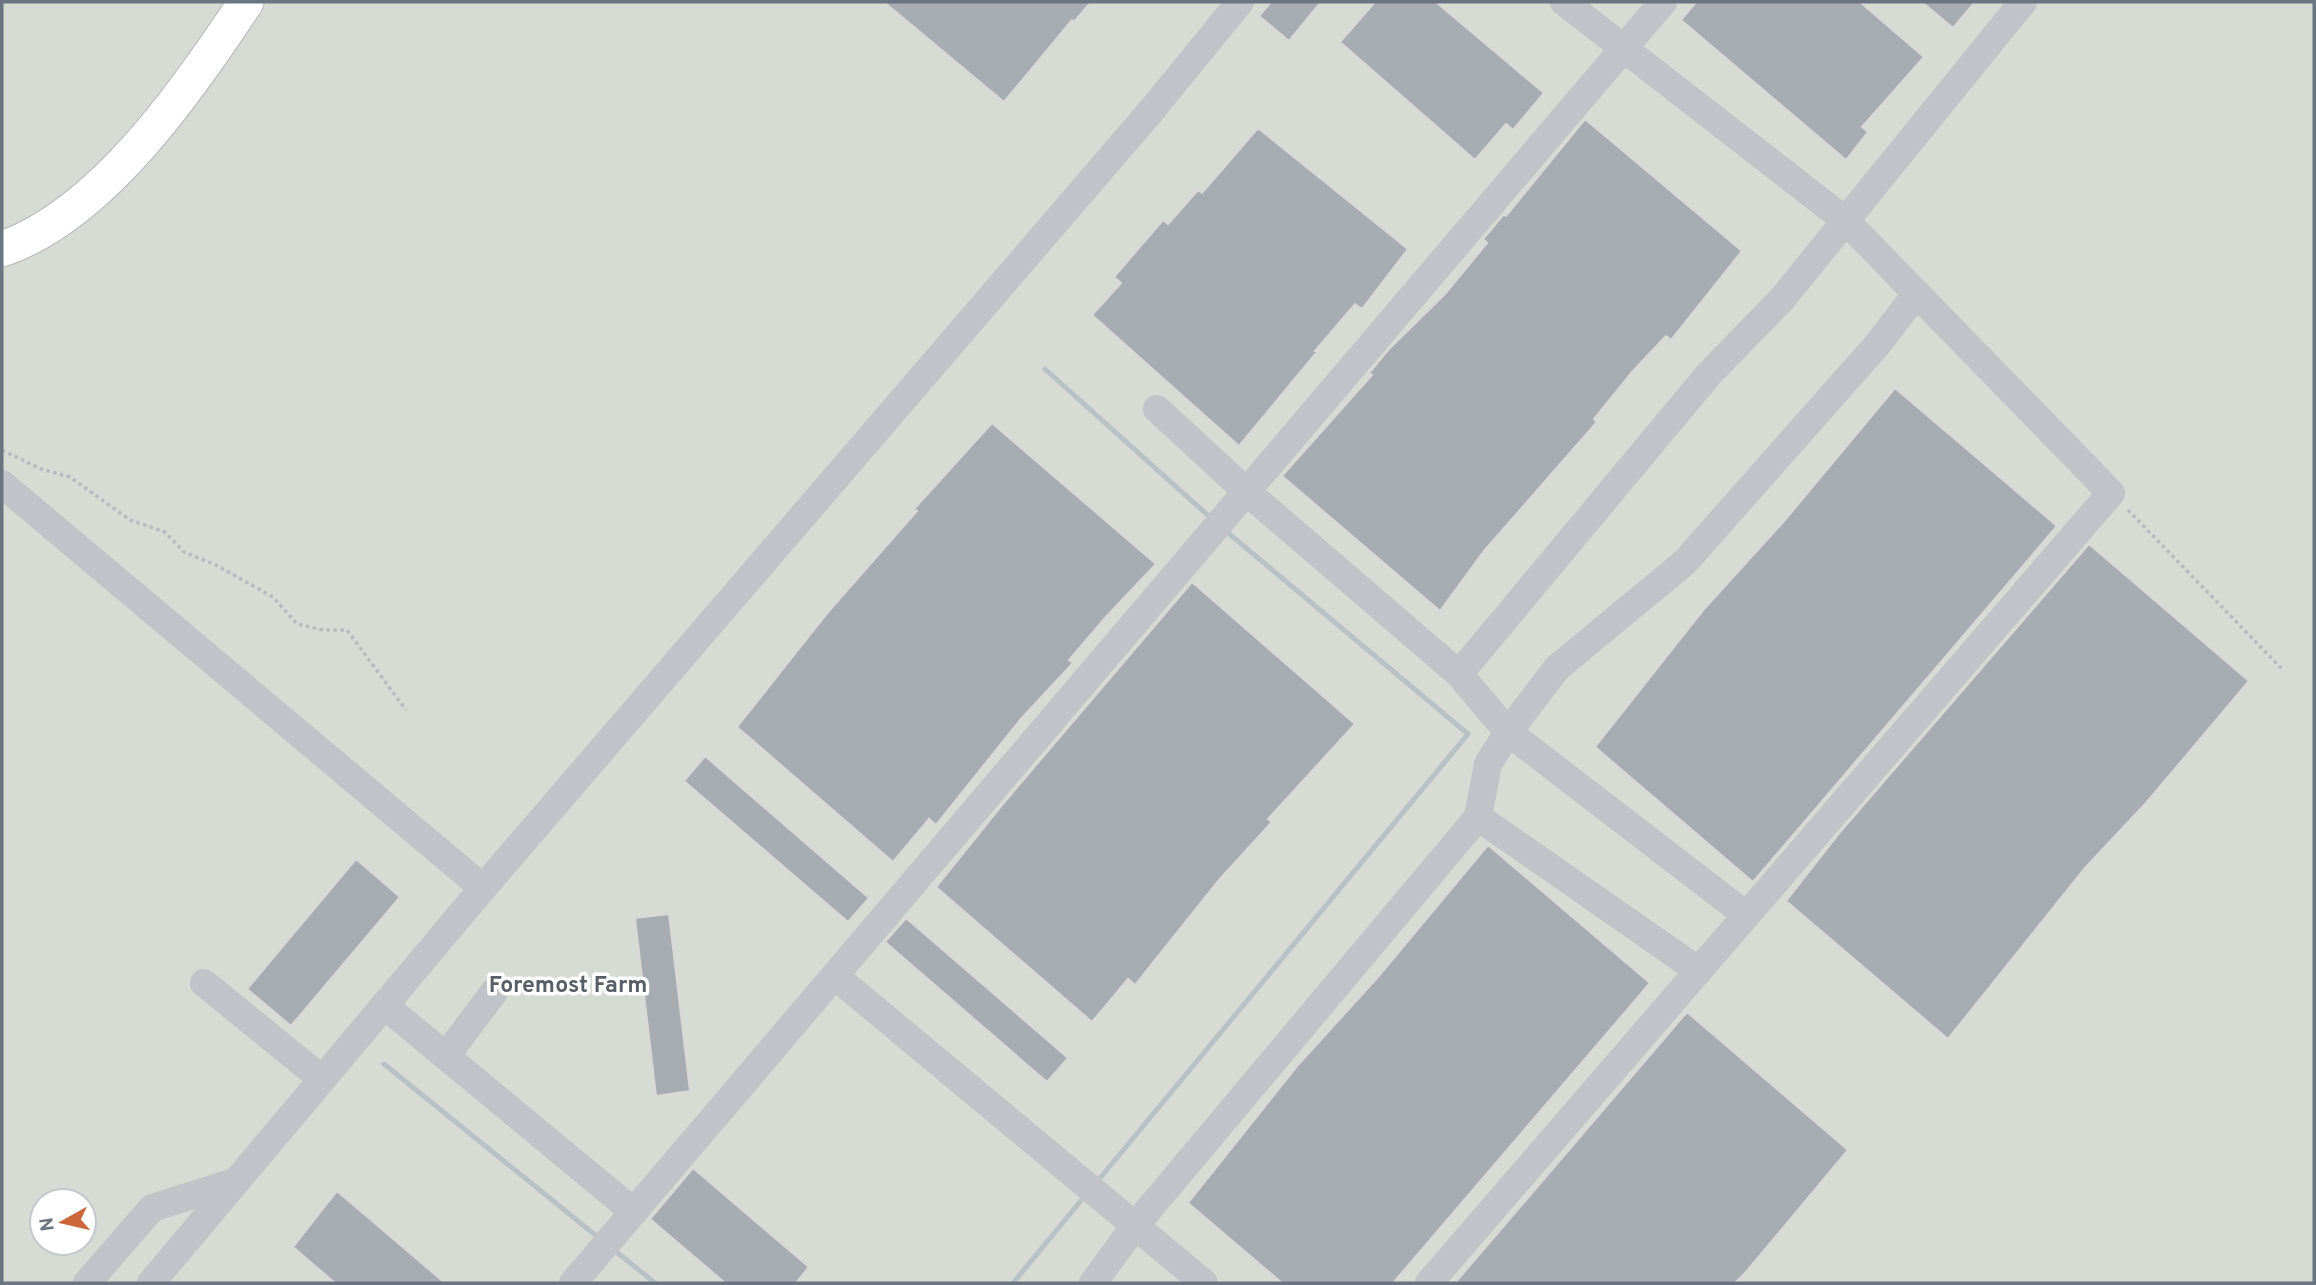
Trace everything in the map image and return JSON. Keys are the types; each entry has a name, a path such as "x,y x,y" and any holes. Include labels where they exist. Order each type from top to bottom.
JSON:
{"main road":[{"path":"2,249 25,241 90,196 146,139 246,2"}],"lane":[{"path":"151,1283 483,888 1142,121 1240,2"},
{"path":"1429,1283 2111,493 1845,220 1564,2"},
{"path":"573,1283 1664,2"},
{"path":"1459,674 1700,385 1782,299 2023,2"},
{"path":"1093,1283 1135,1227 1478,817 1488,764 1507,732 1558,668 1685,562 1877,345 1917,293"},
{"path":"1157,410 1247,492 1459,674 1507,732 1746,915"},
{"path":"2,484 483,888"},
{"path":"1478,817 1699,971"},
{"path":"835,976 1204,1283"},
{"path":"204,983 322,1079"},
{"path":"446,1056 494,992"},
{"path":"384,1005 634,1212"},
{"path":"87,1283 152,1208 237,1181"}],"path":[{"path":"2,450 41,469 70,477 130,520 165,532 184,552 216,565 273,597 297,624 323,630 347,629 406,710"},
{"path":"2111,493 2283,669"}],"shaded area":[{"path":"2,2 2314,2 2314,1283 2,1283"}],"building":[{"path":"884,2 1091,2 1074,22 1072,20 1004,102"},
{"path":"1271,2 1321,2 1289,41 1259,16"},
{"path":"1375,2 1436,2 1544,93 1513,130 1506,124 1475,160 1340,42"},
{"path":"1696,2 1860,2 1924,57 1862,127 1868,132 1846,160 1681,20"},
{"path":"1922,2 1975,2 1953,28"},
{"path":"1585,119 1742,251 1671,340 1666,336 1633,371 1594,419 1597,422 1484,551 1440,611 1282,476 1372,375 1369,373 1388,350 1445,294 1487,243 1483,239 1504,214 1506,216"},
{"path":"1258,128 1408,249 1362,309 1355,304 1239,446 1092,315 1121,283 1114,277 1163,220 1168,224 1198,190 1202,193"},
{"path":"1895,388 2057,526 1753,882 1595,747 1705,608 1785,520"},
{"path":"992,423 1156,564 1069,660 1073,663 1020,720 936,825 929,819 893,862 737,727 829,611 917,511 914,509"},
{"path":"2089,544 2249,681 2146,803 2085,868 1948,1039 1786,901 1841,831"},
{"path":"1192,582 1355,724 1268,819 1272,822 1219,880 1135,985 1128,979 1092,1022 936,887 1002,805"},
{"path":"705,756 869,898 848,922 684,781"},
{"path":"1488,845 1650,983 1393,1283 1282,1283 1188,1203 1298,1065 1378,977"},
{"path":"356,859 400,897 291,1026 247,989"},
{"path":"669,914 690,1091 656,1096 635,918"},
{"path":"906,918 1068,1058 1047,1082 885,942"},
{"path":"1687,1012 1848,1150 1746,1272 1735,1283 1455,1283"},
{"path":"693,1168 809,1267 796,1283 725,1283 650,1219"},
{"path":"337,1191 445,1283 335,1283 293,1247"}],"waterway":[{"path":"1045,369 1212,519"},
{"path":"1096,1183 1468,734 1227,532"},
{"path":"384,1064 599,1238"},
{"path":"1013,1283 1084,1197"},
{"path":"614,1250 655,1283"}],"district":[{"name":"Foremost Farm","path":"568,986"}]}
